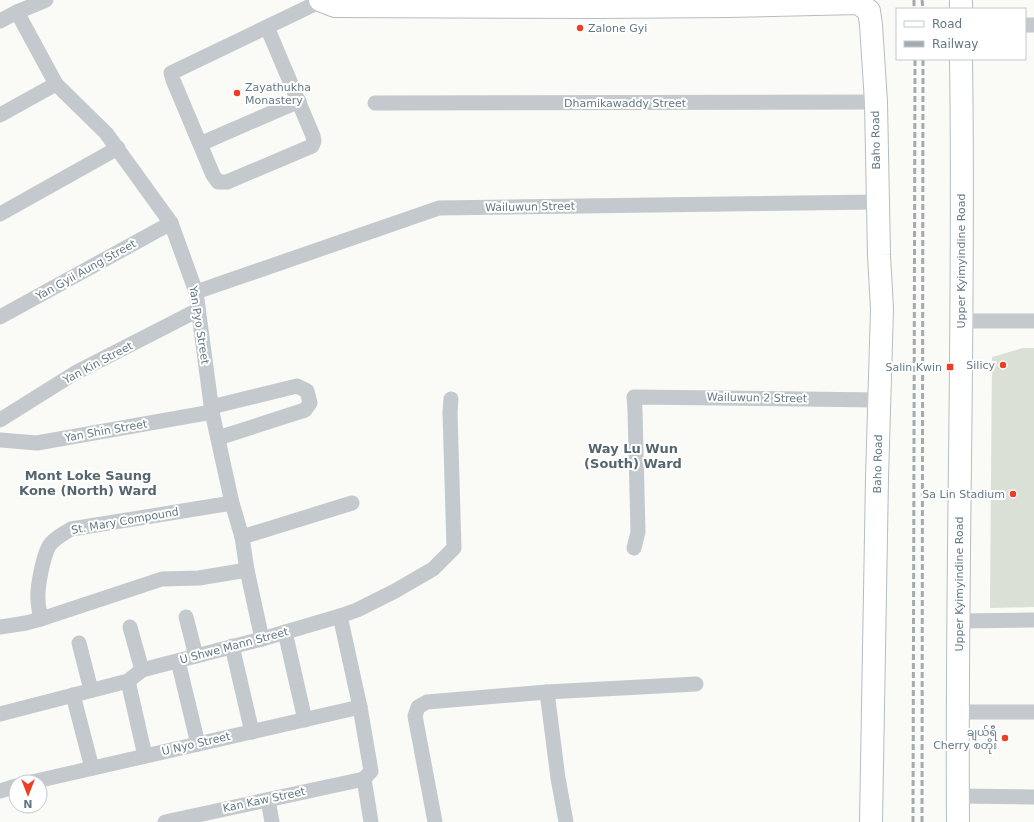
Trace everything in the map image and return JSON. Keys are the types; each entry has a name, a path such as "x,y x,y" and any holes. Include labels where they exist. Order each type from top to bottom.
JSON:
{"main road":[{"name":"Baho Road","path":"320,0 336,6 697,6 858,3 869,5 876,102 879,255 882,309 871,822"},
{"name":"Upper Kyimyindine Road","path":"958,822 962,119 961,60"}],"street":[{"path":"0,21 46,0"},
{"path":"267,27 299,101 314,141 312,146 228,182 218,182 213,175 171,73 320,0"},
{"name":"Yan Pyo Street","path":"17,12 56,84 106,133 171,223 196,292 212,410 232,503 242,537 247,570 262,639"},
{"path":"0,114 56,84"},
{"path":"200,144 299,101"},
{"name":"Dhamikawaddy Street","path":"375,103 876,102"},
{"path":"0,214 118,148"},
{"name":"Wailuwun Street","path":"196,292 439,208 878,202"},
{"name":"Yan Gyii Aung Street","path":"0,317 171,223"},
{"name":"Yan Kin Street","path":"0,420 75,373 198,310"},
{"path":"961,321 1034,321"},
{"name":"Yan Shin Street","path":"0,440 37,443 212,410 297,386 306,391 310,403 305,410 218,438"},
{"name":"Wailuwun 2 Street","path":"634,548 638,532 634,397 879,400"},
{"name":"U Shwe Mann Street","path":"0,714 128,681 142,670 262,639 340,616 357,610 395,592 433,569 454,548 450,412 451,399"},
{"name":"St. Mary Compound","path":"41,619 38,590 44,558 50,546 57,537 71,529 232,503"},
{"path":"242,537 352,503"},
{"path":"0,626 26,623 41,619 162,579 199,578 247,570"},
{"path":"340,616 360,707 371,771 364,779 371,822"},
{"path":"186,617 196,656"},
{"path":"959,621 1034,620"},
{"path":"130,627 142,670"},
{"path":"285,632 305,720"},
{"path":"79,644 91,690"},
{"path":"232,646 252,732"},
{"path":"178,661 198,744"},
{"path":"128,681 146,756"},
{"path":"435,822 415,716 418,707 427,702 547,692 696,684"},
{"path":"547,692 558,778 566,822"},
{"path":"73,695 92,768"},
{"name":"U Nyo Street","path":"48,778 360,707"},
{"path":"958,712 1034,712"},
{"name":"Kan Kaw Street","path":"174,821 364,779"},
{"path":"958,796 1034,797"},
{"path":"268,800 272,822"}],"shaded area":[{"name":"Sa Lin Stadium","path":"1023,348 1034,348 1034,607 990,608 992,357"}],"railway":[{"path":"914,0 914,8"},
{"path":"922,0 923,8"},
{"path":"913,822 915,60"},
{"path":"922,822 923,60"}],"place":[{"name":"Zalone Gyi","path":"580,28"},
{"name":"Zayathukha Monastery","path":"237,93"},
{"name":"Silicy","path":"1003,365"},
{"name":"Salin Kwin","path":"950,367"},
{"name":"Sa Lin Stadium","path":"1013,494"},
{"name":"ချယ်ရီ Cherry စတိုး","path":"1005,738"}],"district":[{"name":"Way Lu Wun (South) Ward","path":"633,456"},
{"name":"Mont Loke Saung Kone (North) Ward","path":"88,482"}]}
